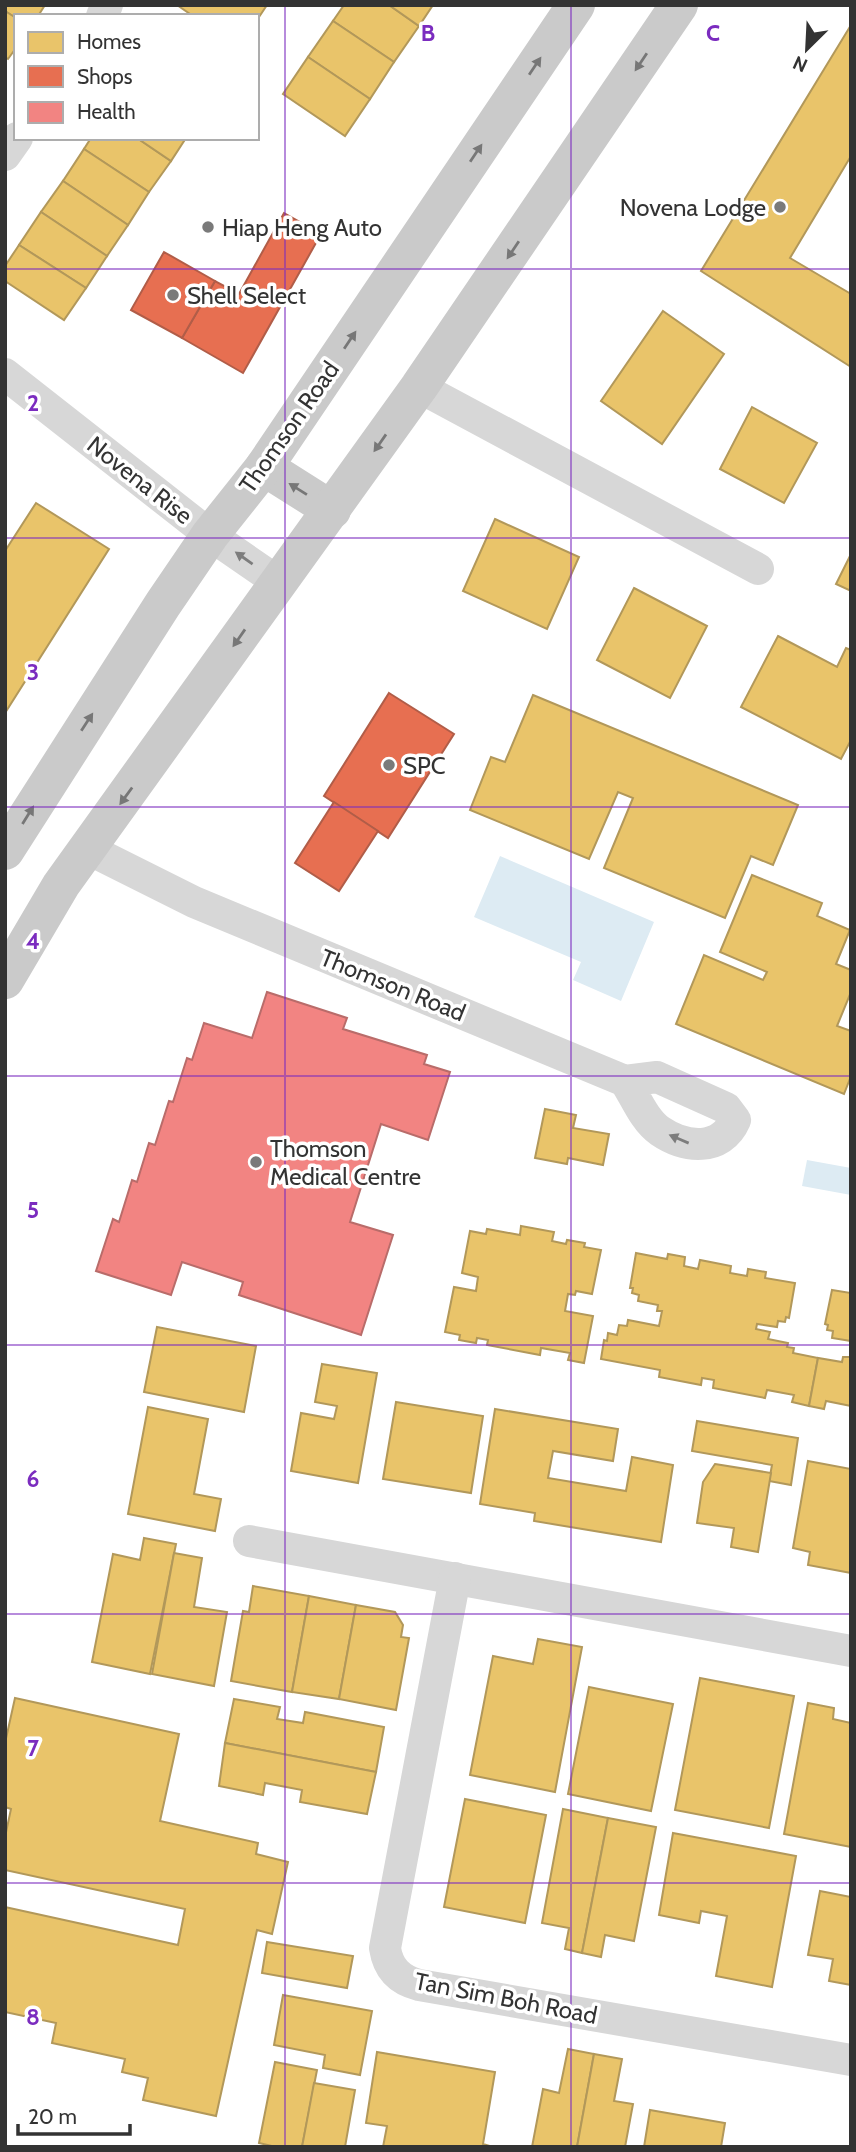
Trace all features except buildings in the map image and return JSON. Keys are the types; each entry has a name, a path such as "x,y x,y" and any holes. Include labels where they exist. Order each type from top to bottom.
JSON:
{"main road":[{"name":"Thomson Road","path":"5,851 163,604 210,535 264,467 576,5"},
{"path":"5,980 61,885 419,387 679,5"},
{"path":"264,467 332,510"}],"street":[{"path":"5,155 16,140"},
{"name":"Novena Rise","path":"5,374 210,535 278,582"},
{"path":"419,387 758,569"},
{"name":"Thomson Road","path":"88,849 194,902 625,1080"},
{"path":"249,1541 851,1651"},
{"name":"Tan Sim Boh Road","path":"455,1578 385,1948 391,1969 408,1982 419,1985 851,2060"}],"shaded area":[{"path":"500,856 654,922 621,1001 573,980 581,962 474,917"},
{"path":"807,1160 851,1168 851,1195 802,1186"}],"place":[{"name":"Novena Lodge","path":"780,207"},
{"name":"Hiap Heng Auto","path":"208,227"},
{"name":"Shell Select","path":"173,295"},
{"name":"SPC","path":"389,765"},
{"name":"Thomson Medical Centre","path":"256,1162"}]}
